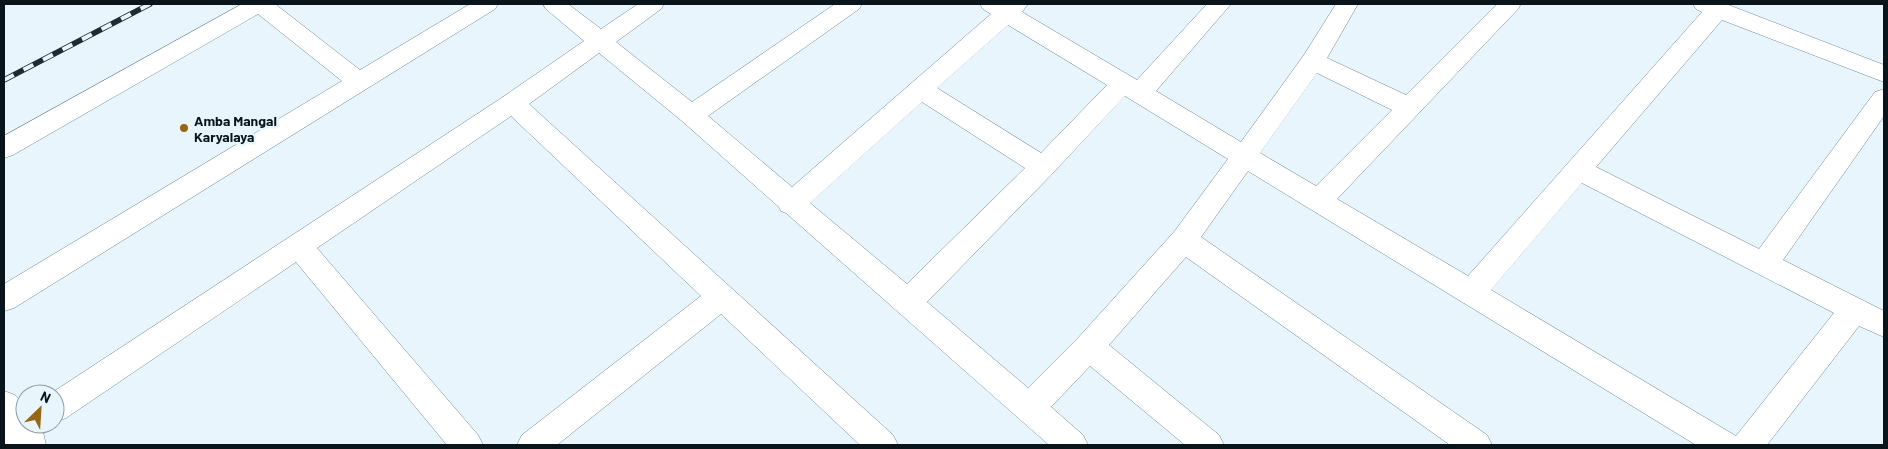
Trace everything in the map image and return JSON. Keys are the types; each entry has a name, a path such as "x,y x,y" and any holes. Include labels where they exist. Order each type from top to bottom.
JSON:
{"street":[{"path":"4,148 259,4 358,82"},
{"path":"4,299 487,4"},
{"path":"554,4 691,115 791,204 1072,445"},
{"path":"65,401 512,103 653,4"},
{"path":"691,115 851,4"},
{"path":"907,303 1043,167 1131,88 1220,4"},
{"path":"1029,408 1089,347 1184,240 1313,61 1347,4"},
{"path":"1318,201 1408,108 1502,6"},
{"path":"1471,293 1711,6 1884,77 1764,264"},
{"path":"791,204 921,90 1005,7 1131,88 1724,445"},
{"path":"1313,61 1408,108"},
{"path":"921,90 1043,167"},
{"path":"512,103 882,445"},
{"path":"1577,168 1884,325"},
{"path":"1184,240 1476,445"},
{"path":"298,245 467,445"},
{"path":"533,445 721,296"},
{"path":"1748,445 1854,310"},
{"path":"1089,347 1208,445"},
{"path":"4,405 23,435"}],"railway":[{"path":"4,80 150,4"}],"place":[{"name":"Amba Mangal Karyalaya","path":"184,128"}]}
